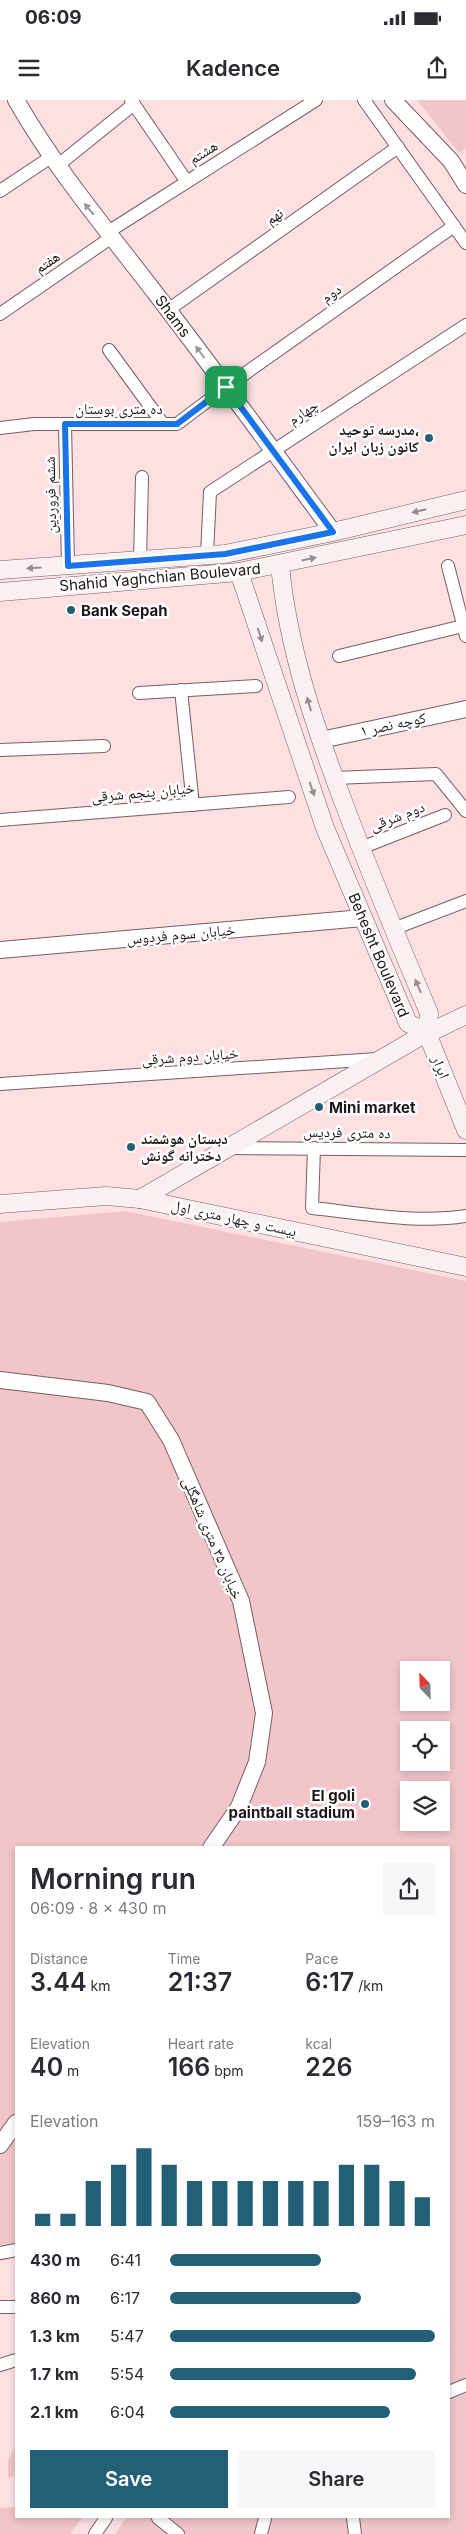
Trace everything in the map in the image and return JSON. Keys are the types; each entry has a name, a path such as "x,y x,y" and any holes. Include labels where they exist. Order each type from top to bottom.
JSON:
{"main road":[{"name":"Shahid Yaghchian Boulevard","path":"0,570 208,555 333,532 466,500"},
{"name":"Shahid Yaghchian Boulevard","path":"0,592 239,572 466,525"},
{"name":"Behesht Boulevard","path":"239,572 325,828 408,1023 427,1032 429,1013 393,929 321,740 294,650 282,587 280,565"},
{"path":"248,598 250,589 256,582 265,579 275,581 282,587"},
{"path":"140,1199 427,1032 466,1015"},
{"name":"ابرار","path":"427,1032 466,1130"},
{"name":"بیست و چهار متری اول","path":"0,1204 106,1196 140,1199 466,1267"}],"street":[{"name":"Shams","path":"16,100 54,161 226,387 333,532"},
{"name":"هشتم","path":"110,234 187,182 316,100"},
{"path":"364,100 466,243"},
{"path":"393,100 451,160 466,185"},
{"path":"0,191 54,161 132,102 187,182"},
{"name":"نهم","path":"168,310 398,147"},
{"name":"دوم","path":"226,387 454,226"},
{"name":"هفتم","path":"0,314 110,234"},
{"name":"چهارم","path":"208,555 210,492 466,325"},
{"path":"109,350 163,424"},
{"name":"ده متری بوستان","path":"0,428 34,424 177,424 226,387"},
{"name":"ششم فروردین","path":"65,424 68,566"},
{"path":"140,561 142,477"},
{"path":"339,656 465,631 448,566"},
{"path":"139,693 256,686"},
{"path":"181,690 193,805"},
{"name":"کوچه نصر ۱","path":"321,740 466,708"},
{"path":"0,750 104,746"},
{"path":"334,778 436,774 466,811"},
{"name":"خیابان پنجم شرقی","path":"0,820 289,797"},
{"name":"دوم شرقی","path":"361,848 445,815"},
{"path":"393,929 466,901"},
{"name":"خیابان سوم فردوس","path":"0,950 363,918"},
{"name":"خیابان دوم شرقی","path":"0,1084 381,1059"},
{"name":"ده متری فردیس","path":"228,1148 466,1150"},
{"path":"314,1148 312,1208 415,1218 446,1219 466,1216"},
{"name":"خیابان ۳۵ متری شاهگلی","path":"0,1380 108,1393 147,1402 171,1440 241,1601 264,1713 255,1767 238,1807 212,1846"},
{"path":"0,2145 15,2124"},
{"path":"0,2253 15,2250"},
{"path":"0,2307 15,2307"},
{"path":"0,2365 15,2360"},
{"path":"450,2392 466,2385"},
{"path":"95,2534 106,2518"},
{"path":"158,2518 178,2534"},
{"path":"261,2534 265,2518"},
{"path":"353,2518 354,2534"}],"shaded area":[{"path":"417,100 466,100 466,148 459,153"},
{"path":"125,1211 466,1281 466,2534 115,2534 126,2518 450,2518 450,1846 15,1846 15,2258 0,2261 0,1222"},
{"path":"15,2447 15,2475 8,2478 8,2460"},
{"path":"15,2507 15,2518 82,2518 70,2534 0,2534 0,2508"}],"place":[{"name":"مدرسه توحید، کانون زبان ایران","path":"429,438"},
{"name":"Bank Sepah","path":"71,610"},
{"name":"Mini market","path":"319,1107"},
{"name":"دبستان هوشمند دخترانه گونش","path":"131,1147"},
{"name":"El goli paintball stadium","path":"365,1804"}],"route":[{"path":"226,387 333,532 225,554 68,566 65,424 177,424 226,387"}]}
